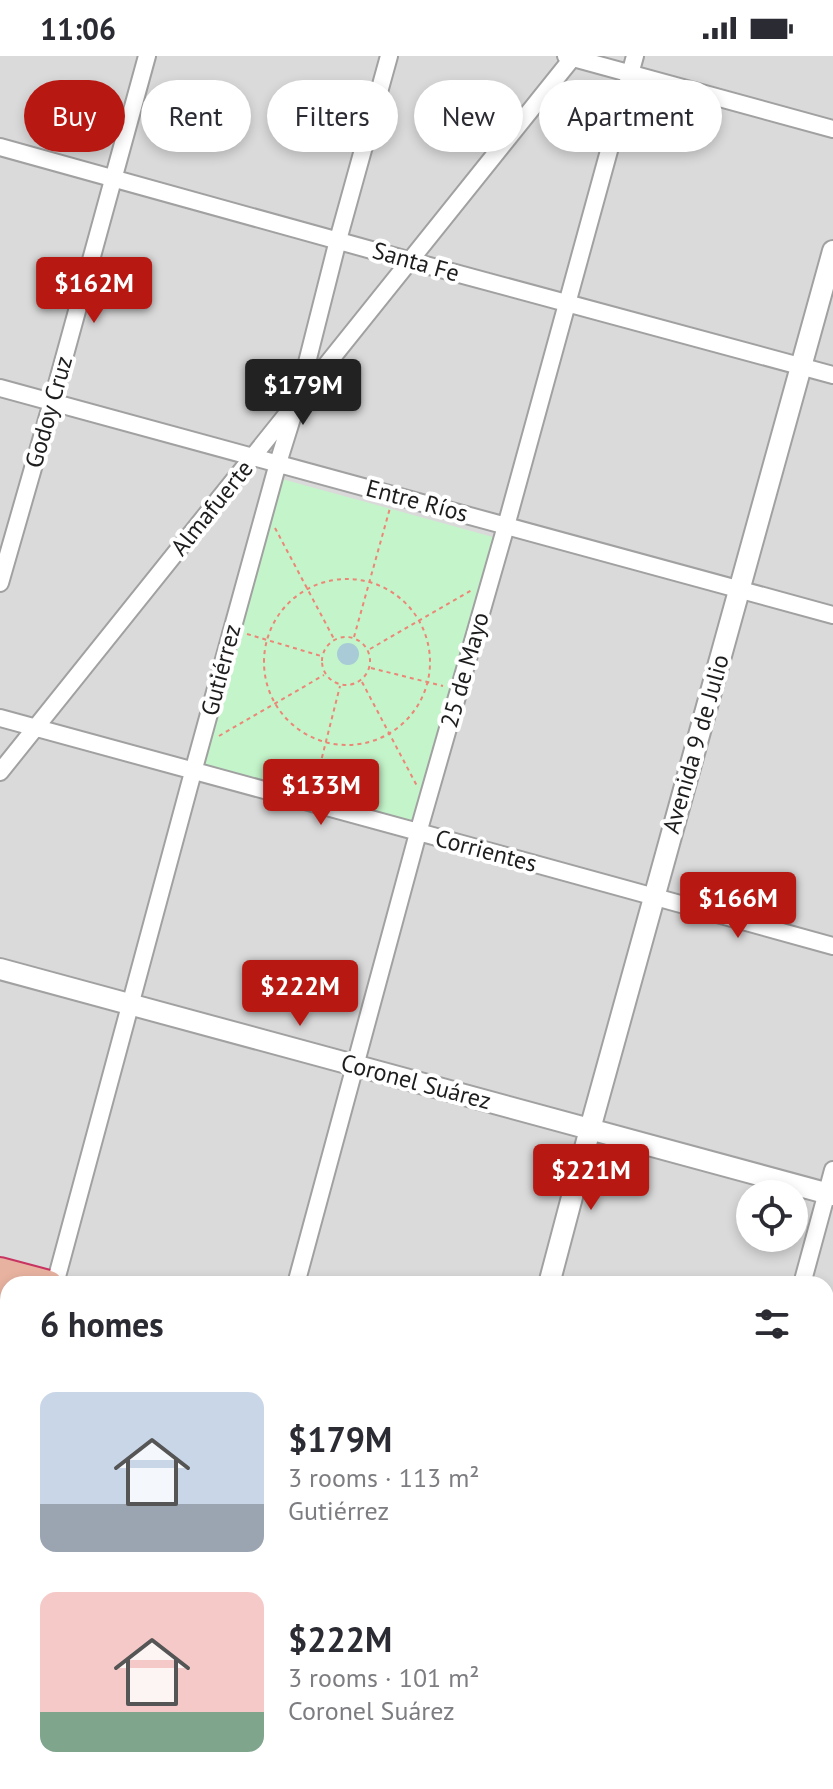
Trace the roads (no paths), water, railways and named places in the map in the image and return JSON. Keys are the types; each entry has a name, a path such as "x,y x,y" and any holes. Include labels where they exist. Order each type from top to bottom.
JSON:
{"street":[{"name":"Godoy Cruz","path":"0,583 147,56"},
{"name":"Gutiérrez","path":"57,1276 389,56"},
{"name":"25 de Mayo","path":"298,1276 635,56"},
{"path":"571,57 833,129"},
{"name":"Almafuerte","path":"0,772 571,57"},
{"name":"Santa Fe","path":"0,147 833,375"},
{"name":"Avenida 9 de Julio","path":"551,1276 833,251"},
{"name":"Entre Ríos","path":"0,388 833,615"},
{"name":"Corrientes","path":"0,718 833,946"},
{"name":"Coronel Suárez","path":"0,969 830,1194"},
{"path":"804,1276 830,1194 833,1170"}],"water":[{"path":"348,643 356,646 359,654 356,662 348,665 340,662 337,654 340,646"}]}
